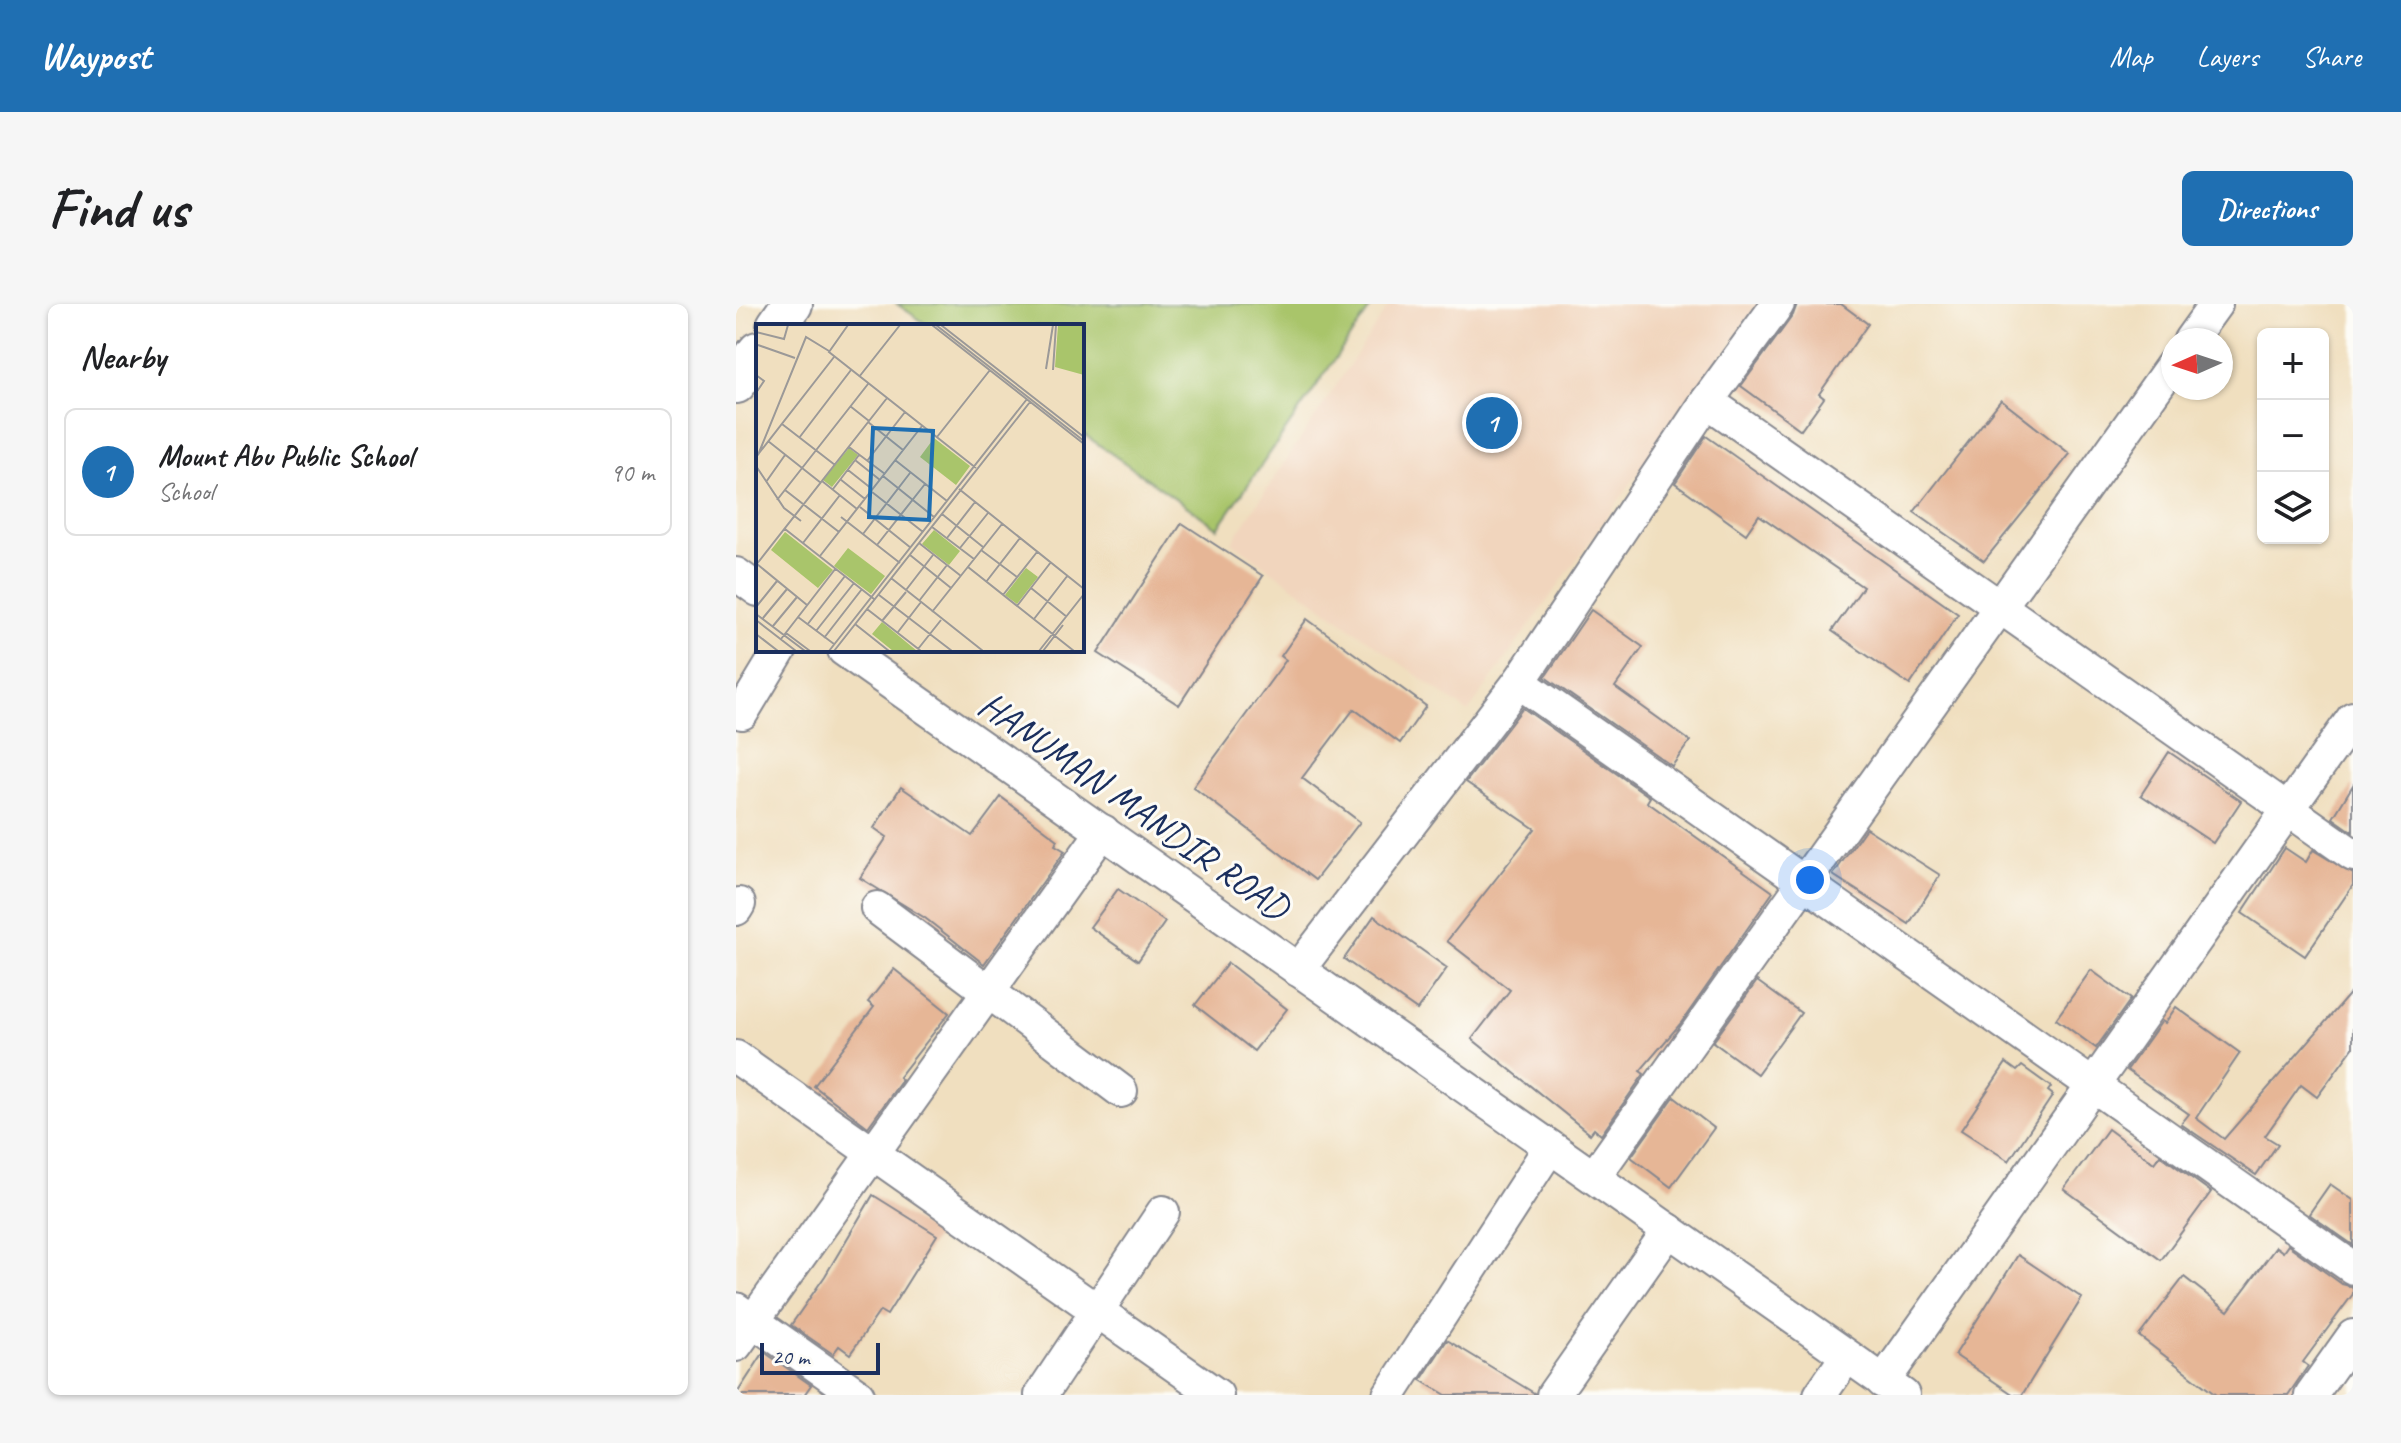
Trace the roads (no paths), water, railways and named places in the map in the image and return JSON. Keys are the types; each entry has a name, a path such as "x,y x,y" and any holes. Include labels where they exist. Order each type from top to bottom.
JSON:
{"street":[{"path":"778,324 792,304"},
{"path":"1298,970 1519,682 1707,401 1778,304"},
{"path":"2199,328 2216,304"},
{"path":"736,383 756,355"},
{"path":"1594,1177 2161,381"},
{"path":"1707,401 2353,855"},
{"path":"736,574 756,589"},
{"path":"742,713 779,652"},
{"name":"HANUMAN MANDIR ROAD","path":"847,652 1893,1388"},
{"path":"1519,682 2353,1268"},
{"path":"1893,1388 2093,1085 2353,718"},
{"path":"858,1395 742,1325 873,1153 1103,831"},
{"path":"877,908 1121,1091"},
{"path":"736,1057 1217,1395"},
{"path":"1389,1395 1550,1147"},
{"path":"1041,1395 1163,1212"},
{"path":"1553,1395 1669,1230"},
{"path":"2311,1395 2353,1336"},
{"path":"1820,1395 1847,1356"}],"place":[{"name":"Mount Abu Public School","path":"1492,423"}]}
